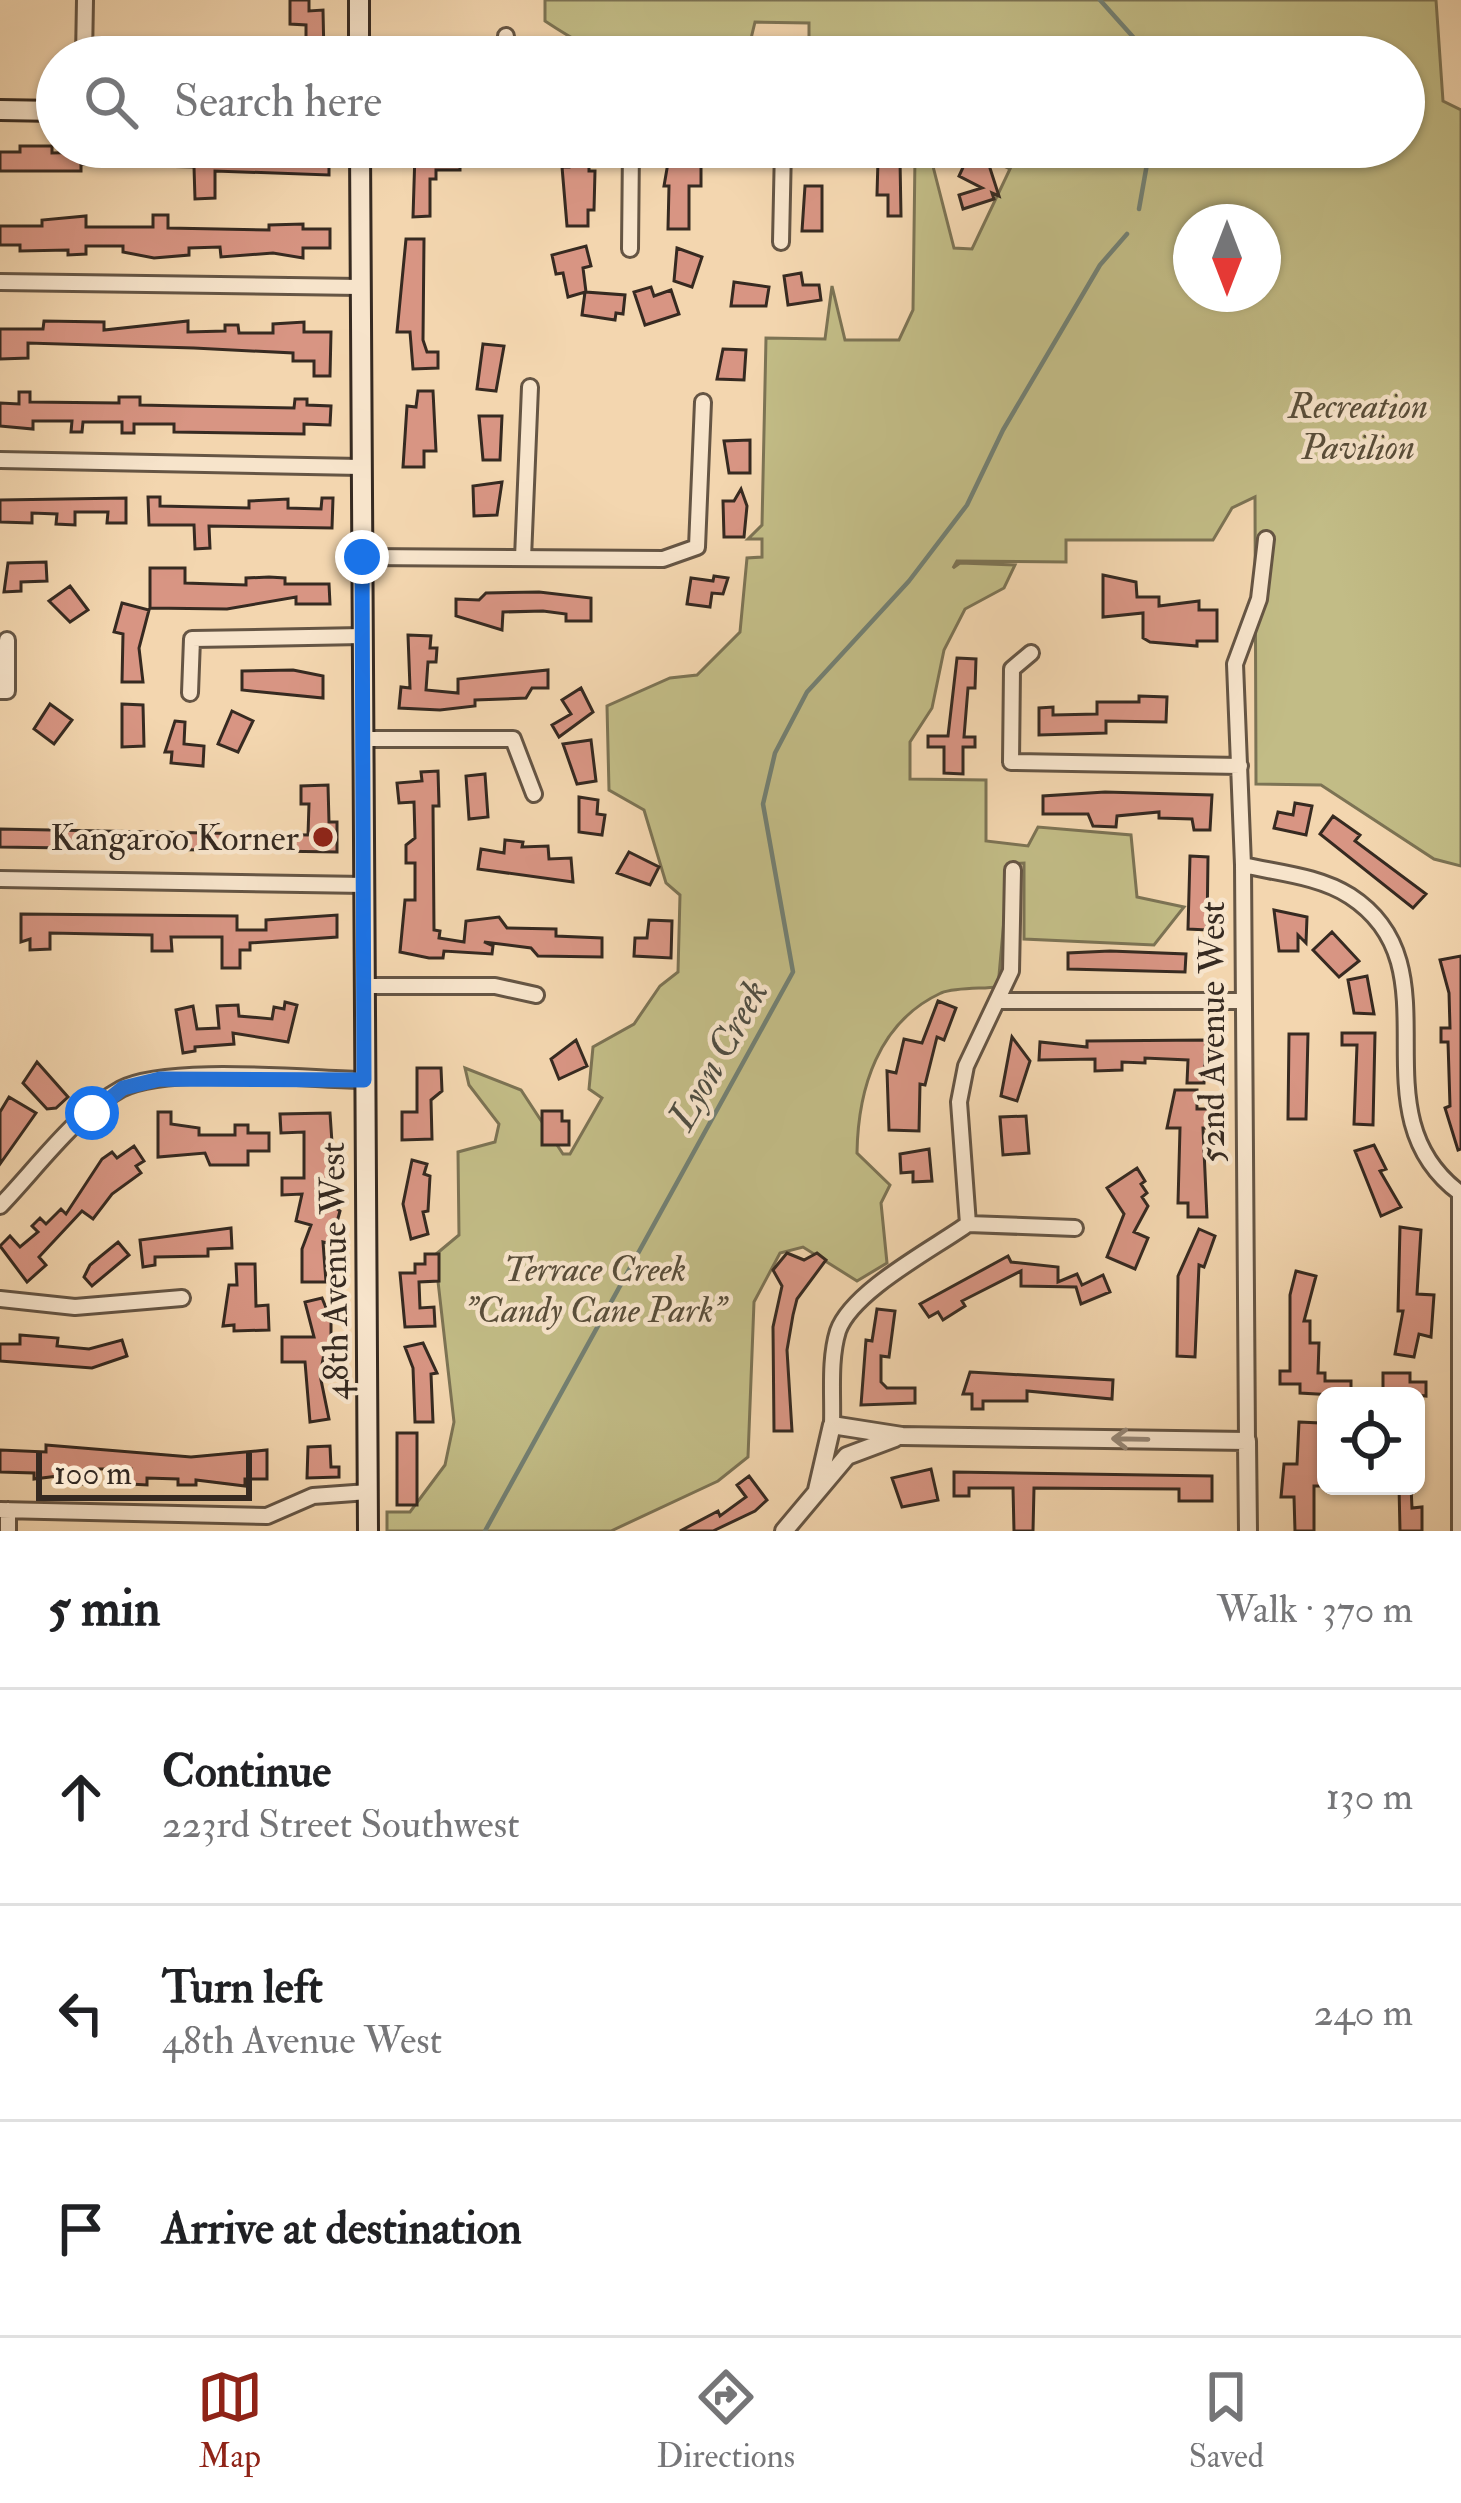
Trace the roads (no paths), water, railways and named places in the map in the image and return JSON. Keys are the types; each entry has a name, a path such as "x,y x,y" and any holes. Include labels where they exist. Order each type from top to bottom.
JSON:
{"main road":[{"path":"359,0 359,36"},
{"path":"0,110 36,111"},
{"name":"48th Avenue West","path":"360,168 368,1531"}],"street":[{"path":"84,36 85,0"},
{"path":"630,249 631,168"},
{"path":"781,242 783,168"},
{"path":"0,282 360,287"},
{"path":"523,558 530,387"},
{"path":"362,557 663,559 697,547 703,402"},
{"path":"0,460 361,467"},
{"name":"52nd Avenue West","path":"1248,1531 1243,865 1235,664 1258,599 1266,539"},
{"path":"190,693 192,639 363,636"},
{"path":"0,691 7,691 7,640"},
{"path":"1031,653 1012,669 1011,762 1240,766"},
{"path":"366,739 512,739 534,794"},
{"path":"1243,865 1315,881 1352,897 1390,944 1406,1011 1408,1122 1435,1174 1461,1193 1460,1531"},
{"path":"968,1224 959,1102 979,1034 1001,1001 1011,971 1013,870"},
{"path":"0,879 365,885"},
{"path":"365,986 495,986 536,995"},
{"path":"1001,1001 1244,1001"},
{"path":"0,1206 123,1088 200,1078 364,1080"},
{"path":"817,1490 832,1425 839,1328 856,1302 968,1224 1076,1228"},
{"path":"0,1299 75,1307 182,1298"},
{"path":"832,1425 902,1436 1247,1441"},
{"path":"784,1531 847,1456 870,1443 902,1436"},
{"path":"8,1531 4,1510 266,1516 313,1496 368,1492"},
{"path":"180,1514 180,1531"}],"waterway":[{"name":"Lyon Creek","path":"1100,0 1132,36"},
{"name":"Lyon Creek","path":"1139,209 1146,168"},
{"name":"Lyon Creek","path":"485,1531 793,972 763,804 775,753 807,692 909,581 967,505 1003,430 1100,265 1127,234"}],"place":[{"name":"Kangaroo Korner","path":"323,837"}],"park label":[{"name":"Recreation Pavilion","path":"1358,426"},
{"name":"Terrace Creek \"Candy Cane Park\"","path":"595,1288"}]}
